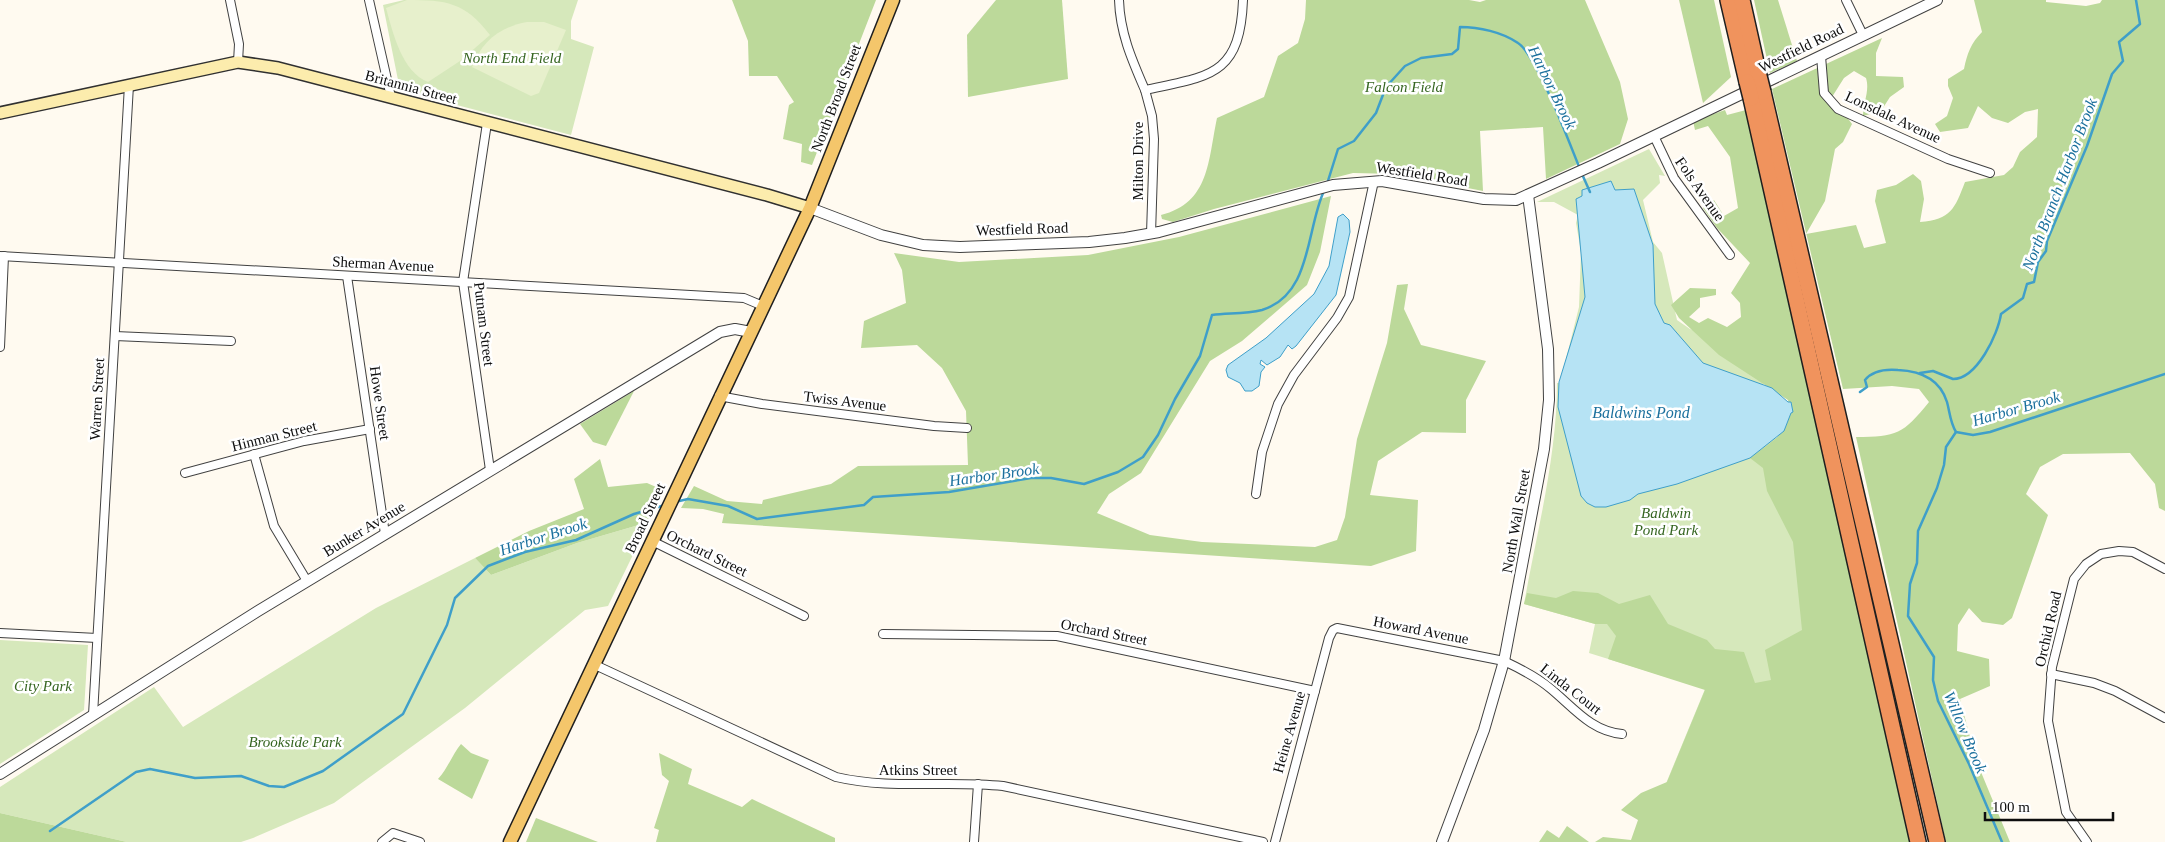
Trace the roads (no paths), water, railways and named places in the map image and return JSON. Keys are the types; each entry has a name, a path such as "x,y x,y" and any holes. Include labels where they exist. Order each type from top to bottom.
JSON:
{"highway":[{"path":"1728,0 1757,95 1840,461 1918,842"},
{"path":"1742,0 1753,79"},
{"path":"1840,461 1937,842"}],"main road":[{"name":"North Broad Street","path":"810,208 893,0"},
{"name":"Britannia Street","path":"0,113 238,62 278,68 767,195 810,208"},
{"name":"Broad Street","path":"510,842 810,208"}],"street":[{"path":"230,0 239,44 238,62"},
{"path":"369,0 391,97"},
{"name":"Milton Drive","path":"1119,0 1119,18 1125,45 1145,90 1152,116 1154,139 1151,234"},
{"path":"1145,90 1204,77 1220,69 1231,53 1239,34 1243,0"},
{"path":"1846,0 1863,35"},
{"name":"Westfield Road","path":"810,208 895,240 930,246 960,247 1108,241 1151,234 1338,184 1374,181 1495,200 1516,200 1581,171 1937,0"},
{"name":"Lonsdale Avenue","path":"1821,56 1824,93 1838,109 1948,159 1990,173"},
{"name":"Warren Street","path":"93,715 129,84"},
{"name":"Putnam Street","path":"487,123 463,282 490,470"},
{"name":"Fols Avenue","path":"1654,136 1670,172 1730,255"},
{"path":"1256,494 1262,452 1278,404 1294,375 1341,313 1349,297 1374,181"},
{"name":"North Wall Street","path":"1442,842 1484,730 1504,661 1544,449 1549,400 1547,325 1528,195"},
{"path":"0,347 2,256"},
{"name":"Sherman Avenue","path":"2,256 744,298 763,306"},
{"name":"Howe Street","path":"348,276 385,534"},
{"name":"Bunker Avenue","path":"0,774 307,581 720,332 735,329 750,332"},
{"path":"115,336 231,341"},
{"name":"Twiss Avenue","path":"720,396 762,404 934,426 968,428"},
{"name":"Hinman Street","path":"185,473 304,441 370,429"},
{"path":"254,454 274,526 307,581"},
{"name":"Orchard Street","path":"652,541 804,616"},
{"name":"Orchid Road","path":"2087,842 2066,812 2048,721 2051,674 2074,579 2086,564 2101,554 2119,551 2133,552 2165,569"},
{"name":"Howard Avenue","path":"1333,630 1342,629 1504,661"},
{"name":"Heine Avenue","path":"1275,842 1329,638 1333,630"},
{"path":"0,633 97,638"},
{"name":"Orchard Street","path":"883,634 1057,636 1315,691"},
{"name":"Linda Court","path":"1504,661 1520,668 1550,688 1589,723 1611,733 1622,734"},
{"name":"Atkins Street","path":"593,664 836,777 870,784 978,784 1026,790 1262,842"},
{"path":"2051,674 2094,683 2115,691 2165,718"},
{"path":"974,842 978,784"},
{"path":"382,842 393,833 420,842"}],"water":[{"name":"Baldwins Pond","path":"1611,181 1615,190 1634,189 1653,245 1655,304 1664,323 1670,325 1703,363 1772,388 1788,402 1791,402 1793,412 1784,431 1750,458 1677,484 1638,494 1630,500 1606,507 1595,507 1587,503 1581,496 1558,407 1559,382 1585,297 1576,199 1582,196 1582,190"},
{"path":"1343,214 1349,220 1350,232 1336,295 1296,346 1292,349 1288,345 1280,357 1267,365 1261,360 1260,364 1265,367 1261,372 1259,386 1252,391 1245,391 1240,383 1228,377 1226,370 1228,365 1266,338 1314,294 1329,266 1338,217"}],"waterway":[{"name":"North Branch Harbor Brook","path":"1920,373 1933,371 1953,379 1962,377 1970,372 1978,364 1991,343 2001,314 2023,298 2027,284 2034,282 2038,262 2046,251 2047,241 2087,146 2112,74 2123,61 2119,42 2140,24 2136,0"},
{"name":"Harbor Brook","path":"1327,184 1338,149 1354,141 1376,113 1386,87 1405,66 1421,58 1452,54 1458,49 1460,27 1498,33 1512,39 1526,51 1543,82 1580,169"},
{"name":"Harbor Brook","path":"1582,174 1590,192"},
{"name":"Harbor Brook","path":"675,502 688,499 728,506 757,519 864,505 873,497 949,492 1031,478 1051,478 1084,484 1118,472 1143,457 1158,435 1175,399 1200,356 1212,315 1262,310 1278,302 1290,290 1299,276 1305,259 1318,206 1324,191"},
{"name":"Harbor Brook","path":"1860,392 1867,387 1865,380 1872,374 1880,371 1898,370 1921,374 1934,382 1944,394 1956,432 1973,435 1990,432 2165,374"},
{"name":"Willow Brook","path":"1956,432 1946,447 1944,465 1937,488 1918,531 1917,563 1910,584 1908,616 1934,657 1933,680 1938,701 1969,764 2002,842"},
{"name":"Harbor Brook","path":"50,831 136,772 150,769 195,778 241,776 269,786 284,787 323,771 403,714 447,625 455,598 488,566 525,552 576,540 634,514 665,505"}],"park label":[{"name":"North End Field","path":"512,58"},
{"name":"Falcon Field","path":"1404,87"},
{"name":"Baldwin Pond Park","path":"1666,522"},
{"name":"City Park","path":"43,686"},
{"name":"Brookside Park","path":"295,742"}]}
